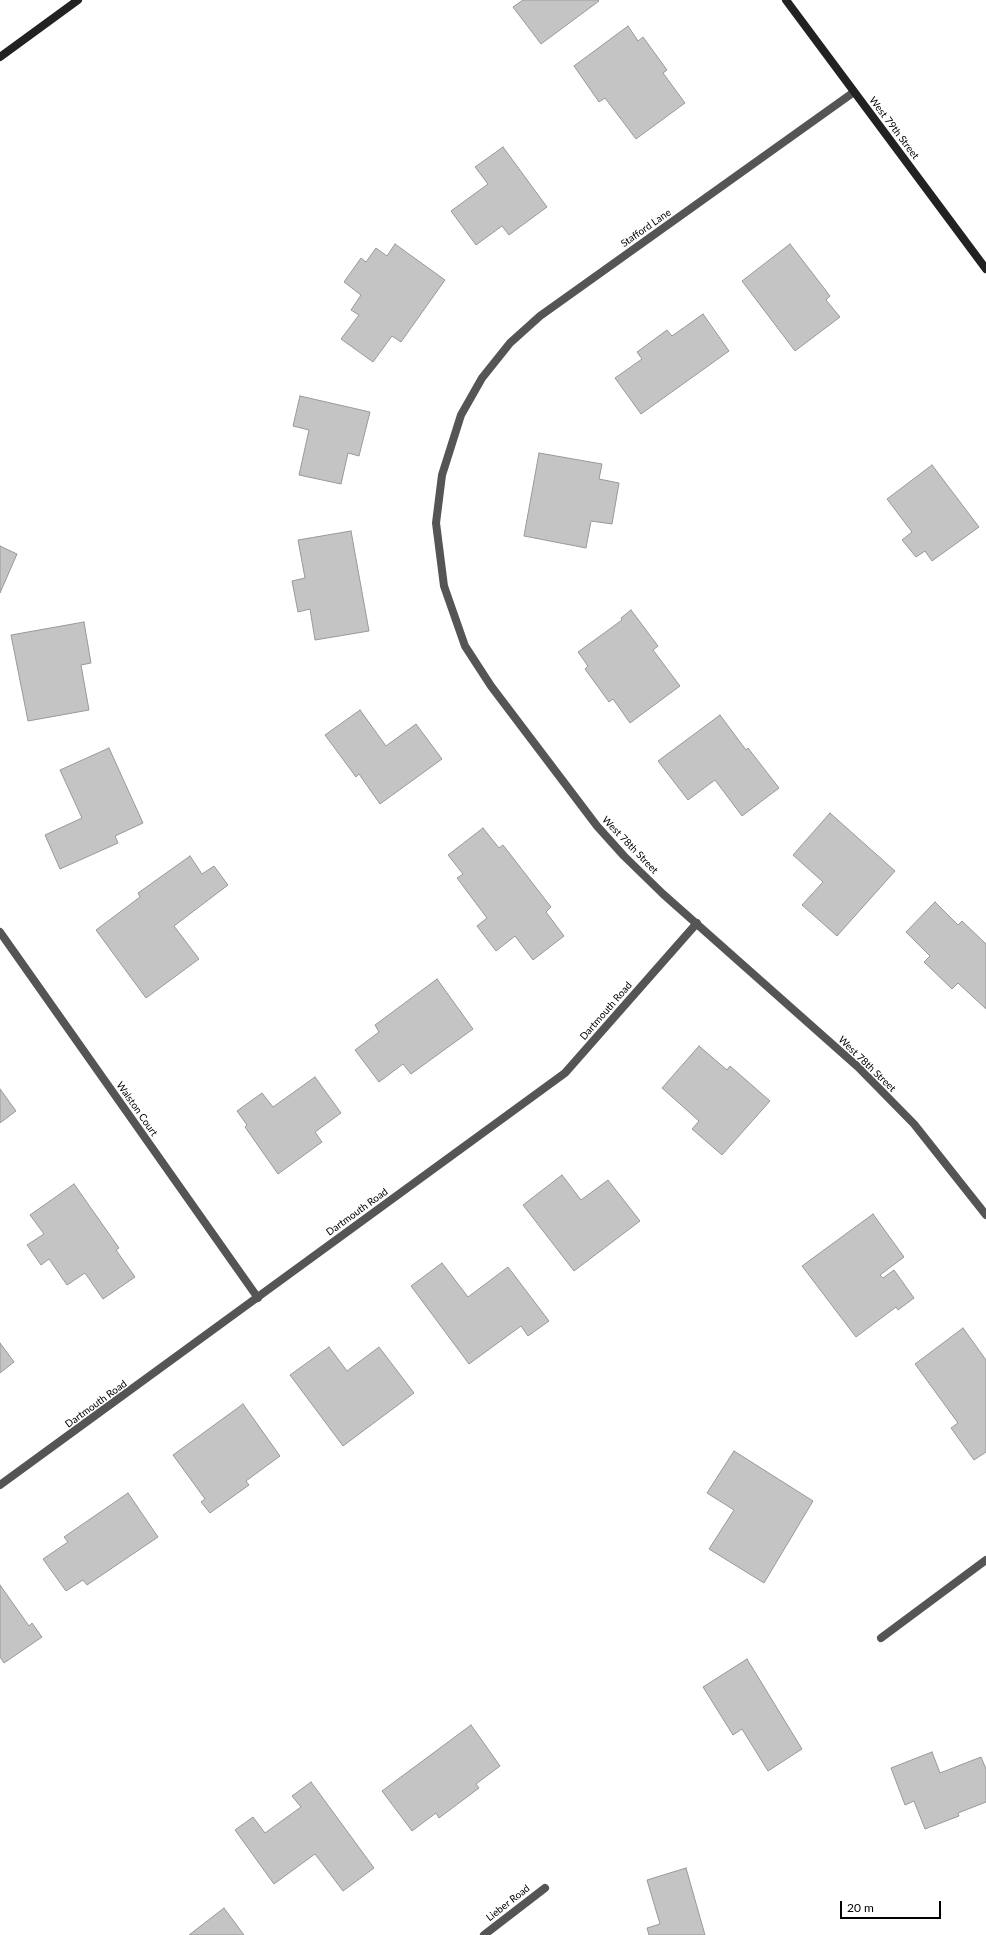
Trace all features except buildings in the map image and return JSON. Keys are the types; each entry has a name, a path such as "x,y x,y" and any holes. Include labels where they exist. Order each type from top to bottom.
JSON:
{"main road":[{"path":"0,57 78,0"},
{"name":"West 79th Street","path":"786,0 986,269"}],"street":[{"name":"Stafford Lane","path":"469,400 488,369 519,334 540,316 854,92"},
{"name":"West 78th Street","path":"469,400 456,428 442,475 436,523 444,586 465,646 485,678 597,826 624,856 696,923 858,1067 914,1124 986,1215"},
{"name":"Dartmouth Road","path":"0,1485 258,1298 565,1072 696,923"},
{"name":"Walston Court","path":"0,932 258,1298"},
{"path":"881,1638 986,1560"},
{"name":"Lieber Road","path":"484,1935 545,1888"}]}
